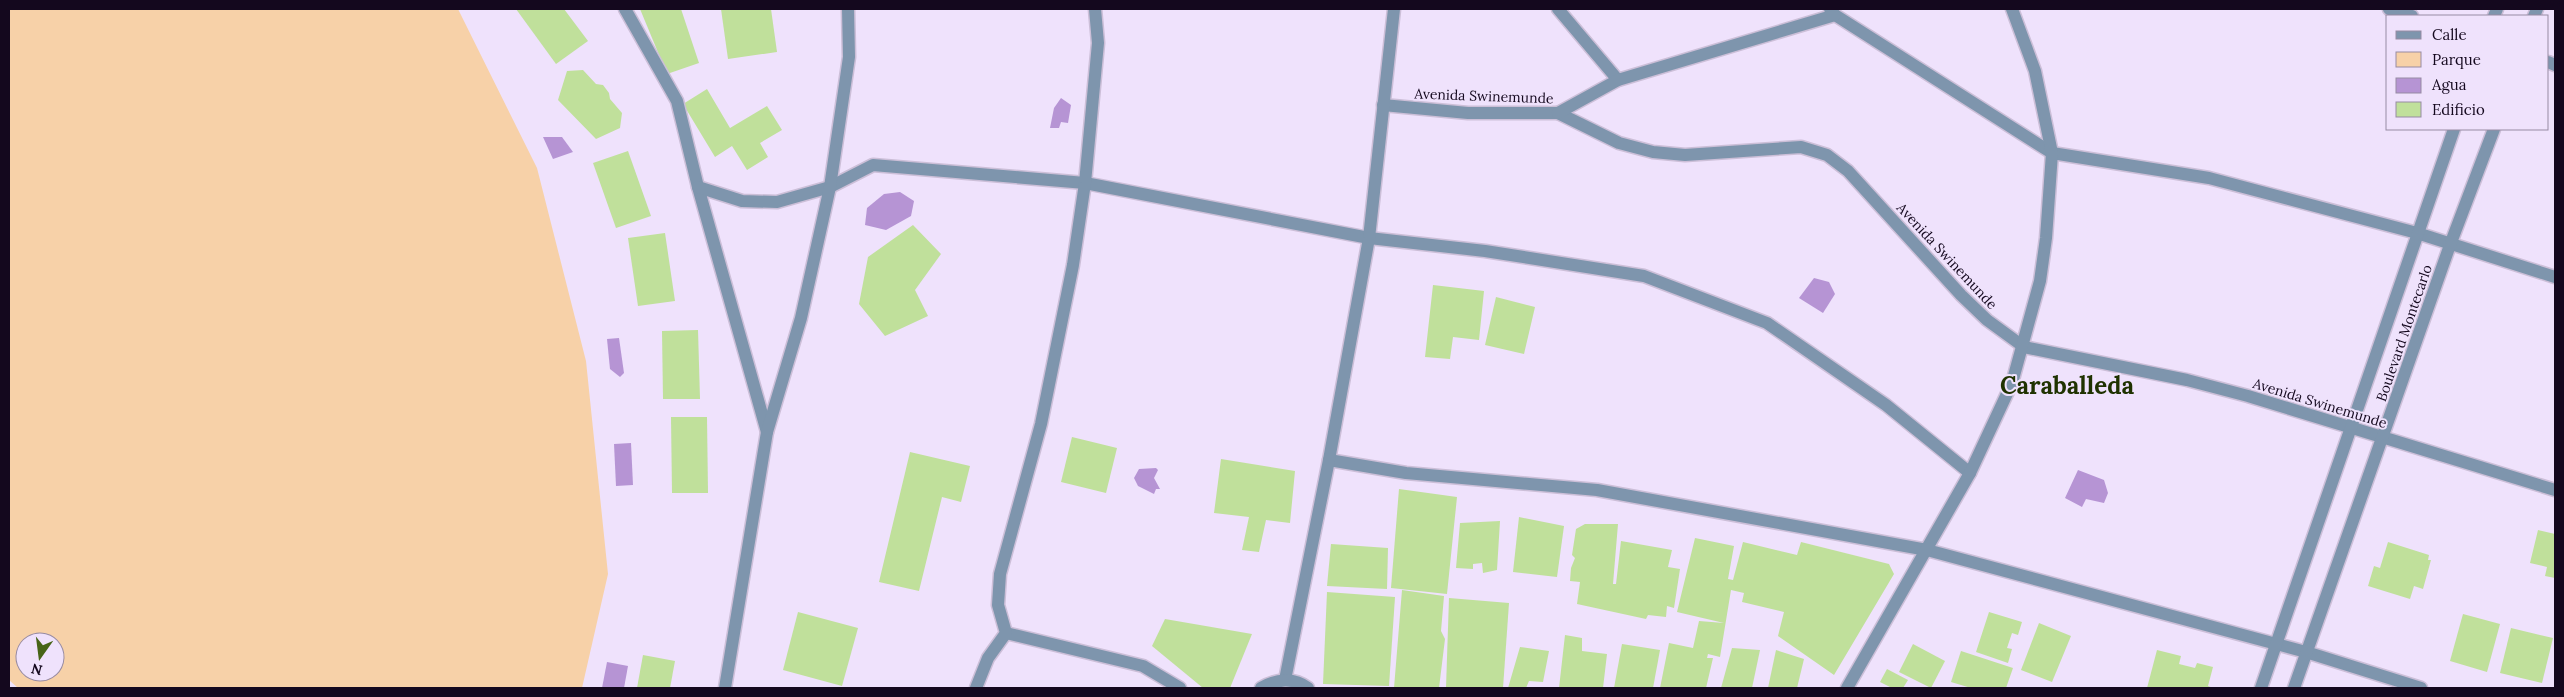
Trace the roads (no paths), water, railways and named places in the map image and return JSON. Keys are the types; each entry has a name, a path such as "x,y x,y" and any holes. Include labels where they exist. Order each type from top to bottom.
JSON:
{"street":[{"path":"626,9 677,101 698,187 767,432"},
{"path":"725,688 767,432 801,318 830,187 849,57 848,9"},
{"path":"1006,634 998,605 1000,574 1041,424 1073,265 1085,184 1098,43 1095,9"},
{"path":"1285,680 1329,460 1369,238 1394,9"},
{"path":"1558,9 1618,80"},
{"path":"1847,688 1970,473 2012,382 2024,347 2044,255 2052,153 2035,72 2012,9"},
{"path":"2390,9 2409,15"},
{"path":"1558,113 1618,80 1833,12 2052,153 2209,178 2417,233 2555,277"},
{"name":"Avenida Swinemunde","path":"1383,106 1468,113 1558,113 1619,143 1653,152 1685,155 1801,147 1827,155 1848,171 1961,295 1987,320 2024,347 2187,380 2555,490"},
{"name":"Boulevard Montecarlo","path":"2261,688 2454,130"},
{"name":"Boulevard Montecarlo","path":"2294,688 2450,245 2494,130"},
{"path":"698,187 742,201 777,202 830,187 873,165 1085,184 1369,238 1485,251 1644,276 1767,323 1886,405 1970,473"},
{"path":"1329,460 1406,472 1606,492 1927,550 2306,652 2421,688"},
{"path":"976,688 988,658 1006,634"},
{"path":"1006,634 1143,666 1180,688"},
{"path":"1261,688 1270,683 1285,680 1303,684 1308,688"}],"water":[{"path":"1061,98 1071,105 1068,123 1061,122 1059,128 1050,128 1054,108"},
{"path":"543,137 562,137 573,152 553,159"},
{"path":"900,192 914,201 911,216 886,230 865,225 867,208 884,194"},
{"path":"1814,278 1829,282 1835,294 1823,313 1799,298"},
{"path":"619,338 624,373 620,377 610,369 607,339"},
{"path":"631,443 633,485 616,486 614,444"},
{"path":"1156,468 1158,470 1154,478 1160,489 1156,489 1154,494 1138,486 1134,478 1139,469"},
{"path":"2078,470 2104,480 2108,493 2104,503 2086,499 2082,507 2065,498"},
{"path":"607,662 628,666 624,688 602,688"}],"district":[{"name":"Caraballeda","path":"2067,385"}]}
